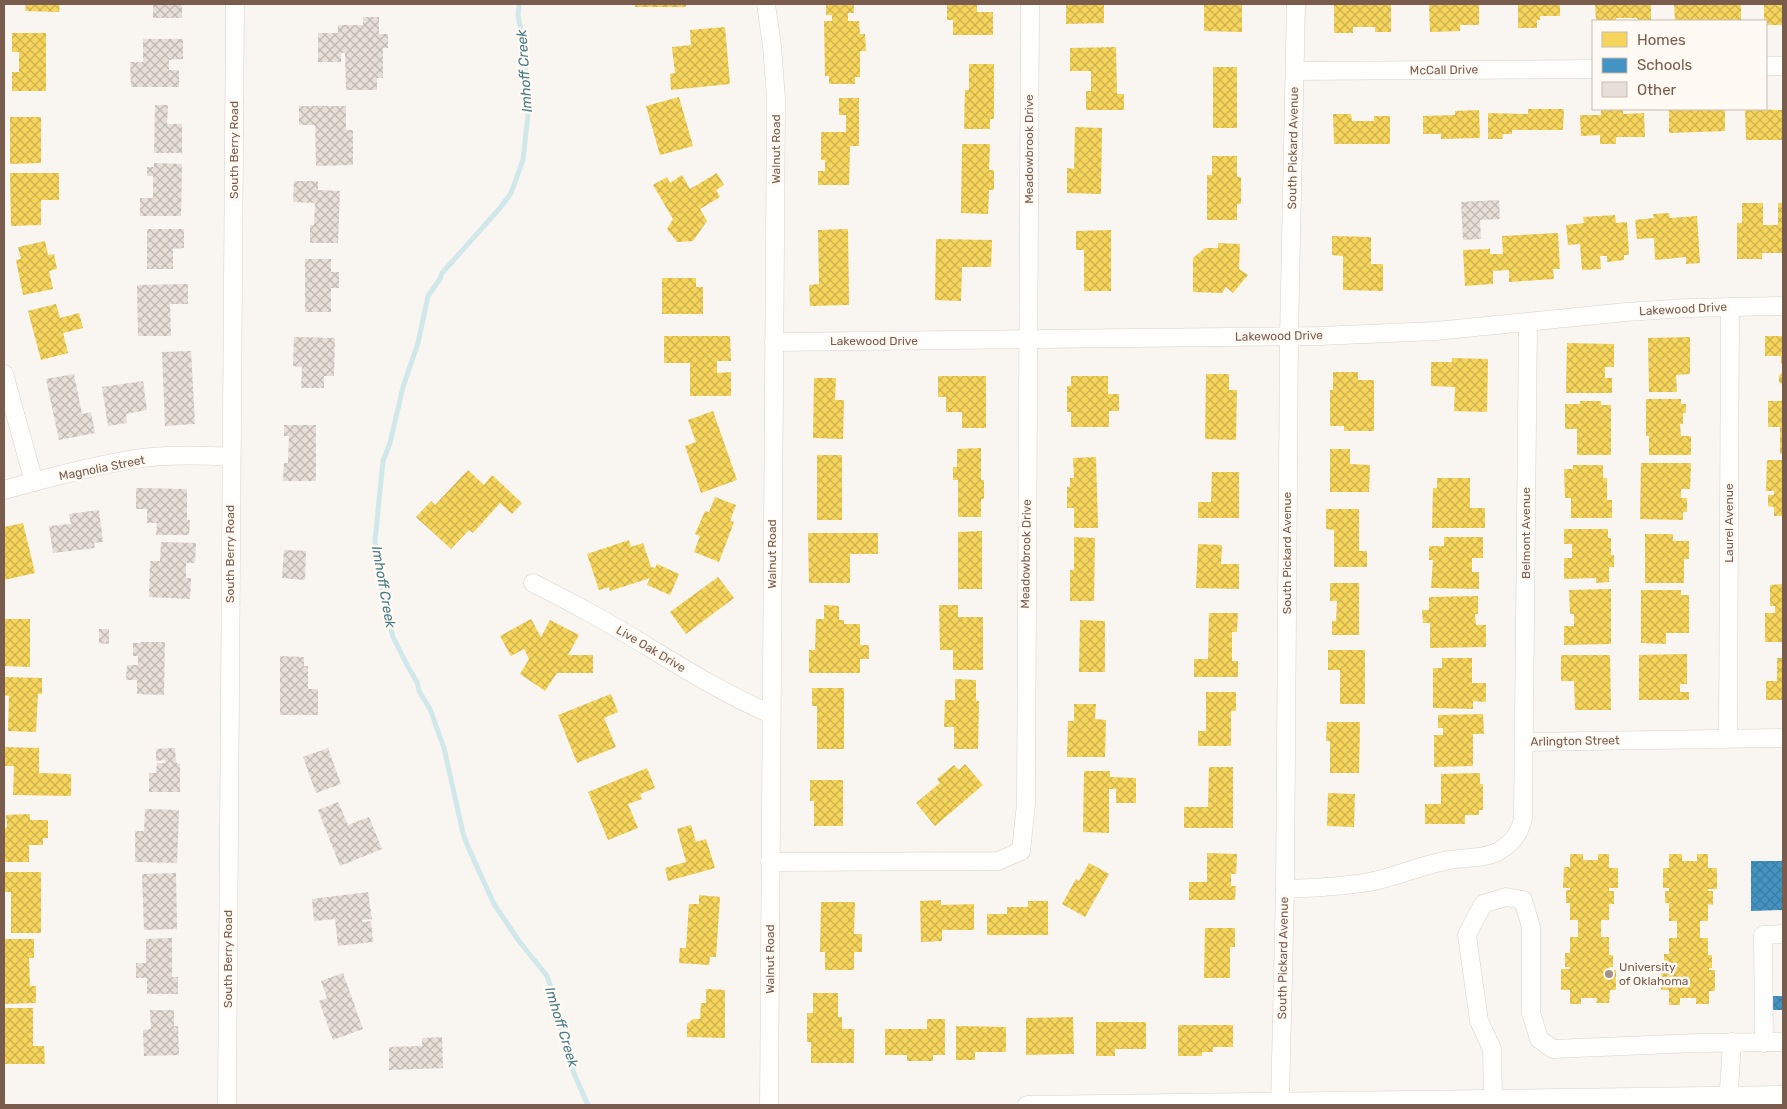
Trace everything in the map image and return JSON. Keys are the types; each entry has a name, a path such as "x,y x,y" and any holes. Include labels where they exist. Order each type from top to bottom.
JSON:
{"street":[{"name":"South Berry Road","path":"227,1105 235,4"},
{"name":"Walnut Road","path":"766,4 772,46 776,98 769,1105"},
{"name":"Meadowbrook Drive","path":"770,862 998,861 1021,851 1026,804 1030,4"},
{"name":"South Pickard Avenue","path":"1280,1102 1285,889 1289,336 1296,4"},
{"path":"1767,66 1783,66"},
{"name":"McCall Drive","path":"1294,71 1592,69"},
{"name":"Lakewood Drive","path":"774,342 1289,336 1436,331 1626,312 1783,306"},
{"name":"Laurel Avenue","path":"1728,738 1730,307"},
{"name":"Belmont Avenue","path":"1525,742 1528,323"},
{"path":"4,374 34,482"},
{"name":"Magnolia Street","path":"4,490 136,459 203,455 231,457"},
{"name":"Live Oak Drive","path":"533,583 594,615 693,674 771,714"},
{"name":"Arlington Street","path":"1285,889 1370,882 1433,863 1498,852 1516,836 1523,818 1525,742 1783,738"},
{"path":"1493,1098 1492,1049 1480,1020 1468,935 1483,904 1506,897 1523,900 1532,927 1531,1013 1539,1039 1553,1049 1732,1042 1783,1042"},
{"path":"1764,1043 1763,935 1783,934"},
{"path":"1728,1100 1732,1042"},
{"path":"1027,1105 1404,1102 1493,1098 1532,1102 1728,1100 1783,1095"}],"building: Homes":[{"path":"26,4 60,4 59,12 25,11"},
{"path":"635,4 686,4 686,7 635,7"},
{"path":"826,4 854,4 854,13 848,13 848,21 859,21 860,34 865,34 866,51 860,51 860,77 855,77 855,84 829,84 829,76 825,76 824,21 832,21 832,15 826,15"},
{"path":"977,4 977,12 993,12 993,35 953,35 953,20 947,20 947,5"},
{"path":"1066,4 1104,4 1104,23 1066,24"},
{"path":"1204,4 1242,4 1242,32 1204,31"},
{"path":"1334,4 1391,4 1391,32 1375,32 1375,27 1353,27 1353,33 1334,33"},
{"path":"1429,4 1479,4 1479,25 1460,25 1460,31 1430,32"},
{"path":"1518,4 1560,4 1560,16 1540,16 1540,20 1537,20 1537,28 1518,28"},
{"path":"1595,4 1651,4 1651,20 1616,18 1616,20 1596,20"},
{"path":"1674,4 1741,4 1741,20 1675,20"},
{"path":"1764,4 1783,4 1783,25 1767,25 1767,20 1764,20"},
{"path":"725,27 730,84 671,90 670,74 675,73 672,47 691,45 690,30"},
{"path":"12,33 46,33 46,91 12,91 12,72 19,72 19,52 12,52"},
{"path":"1116,47 1117,94 1124,94 1124,110 1086,110 1086,91 1091,91 1091,71 1070,71 1070,48"},
{"path":"969,64 994,64 994,119 990,119 990,129 964,129 965,90 969,90"},
{"path":"1213,67 1237,67 1237,128 1213,128"},
{"path":"679,97 693,146 660,155 646,106"},
{"path":"839,98 859,98 859,146 850,146 849,185 818,185 818,171 825,171 825,160 821,160 821,132 846,132 846,115 839,115"},
{"path":"1528,109 1564,109 1563,130 1512,130 1512,134 1503,134 1502,139 1488,139 1488,113 1528,114"},
{"path":"1479,110 1480,138 1441,139 1441,134 1423,134 1423,116 1455,115 1455,111"},
{"path":"1601,110 1623,110 1623,114 1644,113 1645,137 1616,137 1616,144 1600,144 1600,135 1581,136 1580,115 1601,115"},
{"path":"1669,110 1725,110 1725,131 1669,133"},
{"path":"1745,110 1782,110 1783,140 1746,140"},
{"path":"1333,114 1351,114 1352,121 1374,121 1374,116 1390,116 1390,144 1334,144"},
{"path":"10,117 41,117 41,163 10,164"},
{"path":"1075,127 1102,128 1101,194 1067,193 1067,168 1074,169"},
{"path":"962,144 990,144 989,170 994,170 994,190 989,190 988,214 961,213"},
{"path":"1212,156 1237,156 1237,177 1241,177 1241,204 1237,204 1237,220 1207,220 1207,175 1212,175"},
{"path":"10,173 59,173 59,200 41,200 41,225 11,226"},
{"path":"717,173 724,185 716,190 720,197 700,209 707,221 693,241 677,242 667,229 673,219 653,185 667,177 670,183 682,175 690,189"},
{"path":"1742,203 1763,203 1763,225 1778,225 1778,203 1783,203 1783,253 1762,253 1762,259 1737,259 1737,223 1742,223"},
{"path":"1669,213 1670,218 1697,216 1700,263 1686,264 1686,257 1655,260 1654,238 1637,239 1635,220 1654,218 1653,214"},
{"path":"1615,215 1616,223 1627,222 1629,255 1624,255 1624,260 1607,262 1607,256 1600,256 1601,269 1582,270 1580,244 1568,245 1566,225 1584,223 1583,217"},
{"path":"848,229 849,305 810,306 809,285 819,284 818,230"},
{"path":"1111,230 1111,291 1084,291 1084,250 1076,250 1076,231"},
{"path":"1558,233 1560,269 1553,269 1554,279 1509,282 1509,270 1493,271 1493,284 1465,286 1463,250 1490,249 1490,254 1503,254 1502,236"},
{"path":"1332,236 1371,237 1371,264 1383,264 1383,291 1343,290 1343,256 1332,255"},
{"path":"936,239 992,240 991,267 962,267 961,301 935,300"},
{"path":"45,241 48,255 54,254 57,269 49,271 53,289 23,295 16,260 21,259 18,247"},
{"path":"1218,243 1240,244 1239,269 1248,275 1233,293 1226,287 1222,293 1193,292 1193,258 1205,248 1218,248"},
{"path":"662,278 696,278 696,287 703,287 703,314 662,314"},
{"path":"56,304 60,318 79,313 83,328 63,333 68,353 41,360 28,311"},
{"path":"664,336 730,336 731,361 717,361 717,373 731,372 731,396 690,396 690,363 664,363"},
{"path":"1765,336 1783,336 1783,364 1781,364 1781,356 1765,356"},
{"path":"1690,337 1690,374 1676,375 1677,392 1649,392 1648,338"},
{"path":"1567,343 1614,344 1614,367 1605,367 1605,378 1612,378 1612,393 1566,393"},
{"path":"1452,358 1488,359 1487,412 1454,411 1455,387 1431,386 1431,362 1452,362"},
{"path":"1783,371 1783,386 1779,382 1779,376"},
{"path":"1333,372 1358,372 1358,380 1374,380 1374,431 1344,431 1344,426 1330,426 1330,390 1333,390"},
{"path":"1206,374 1229,374 1229,390 1237,390 1236,440 1205,439"},
{"path":"938,376 986,376 986,428 962,428 962,412 946,412 946,397 938,397"},
{"path":"1071,376 1108,376 1108,394 1119,394 1119,411 1109,411 1109,427 1071,427 1071,412 1067,412 1067,386 1071,386"},
{"path":"814,378 836,378 835,400 844,400 843,439 813,438"},
{"path":"1646,399 1681,399 1681,404 1686,404 1686,413 1683,413 1683,424 1680,424 1681,436 1691,436 1691,455 1649,455 1649,436 1646,436"},
{"path":"1580,401 1601,401 1601,405 1611,405 1611,455 1577,455 1577,429 1565,429 1565,404 1580,404"},
{"path":"1768,401 1783,401 1783,454 1780,454 1780,427 1768,427"},
{"path":"713,411 737,480 701,493 685,446 696,442 688,420"},
{"path":"981,448 981,480 984,480 984,499 981,499 981,517 958,517 958,480 953,480 953,467 957,467 957,449"},
{"path":"1330,449 1350,449 1350,464 1370,465 1369,492 1330,492"},
{"path":"817,455 842,455 842,520 817,520"},
{"path":"1096,457 1098,528 1074,528 1074,508 1067,508 1067,487 1070,487 1070,478 1074,478 1073,458"},
{"path":"1767,460 1783,460 1783,516 1774,516 1774,507 1768,506 1768,495 1774,495 1774,491 1766,491"},
{"path":"1641,463 1691,463 1690,489 1681,489 1681,498 1687,498 1687,512 1683,512 1683,520 1640,519"},
{"path":"1573,465 1603,465 1603,478 1607,478 1607,500 1612,500 1612,518 1571,518 1571,498 1565,498 1564,469 1573,469"},
{"path":"468,470 484,485 492,475 522,503 512,514 500,503 473,533 469,530 451,549 416,517 431,501 435,505"},
{"path":"1212,472 1239,472 1239,518 1198,518 1198,502 1211,502"},
{"path":"1437,478 1470,478 1470,508 1485,508 1485,528 1432,528 1433,488 1437,488"},
{"path":"715,497 736,505 730,521 734,522 719,562 694,552 700,536 695,534 705,511 709,512"},
{"path":"1326,509 1359,509 1359,551 1367,551 1367,567 1334,567 1334,530 1326,529"},
{"path":"23,523 35,573 4,580 4,527"},
{"path":"1564,529 1608,529 1608,538 1611,538 1611,555 1614,555 1614,567 1609,567 1609,582 1596,583 1596,578 1564,579 1564,558 1572,558 1572,544 1564,544"},
{"path":"982,531 982,589 958,589 958,532"},
{"path":"808,533 878,533 878,554 850,554 850,583 809,583"},
{"path":"1645,534 1673,534 1673,541 1689,541 1689,559 1684,559 1684,583 1645,583"},
{"path":"1074,537 1095,538 1094,601 1070,601 1070,570 1074,570"},
{"path":"1444,537 1483,537 1483,558 1472,558 1472,572 1479,572 1479,589 1431,588 1433,560 1429,560 1429,546 1444,546"},
{"path":"629,540 631,547 643,543 651,567 655,568 657,564 679,574 670,595 647,585 650,578 610,591 609,587 599,590 587,554"},
{"path":"1198,544 1222,545 1221,564 1239,564 1239,589 1196,588"},
{"path":"718,577 734,598 686,634 670,612"},
{"path":"1330,583 1359,583 1359,635 1332,635 1332,621 1336,621 1337,601 1330,601"},
{"path":"1783,584 1783,642 1765,642 1765,613 1775,613 1775,606 1770,606 1770,585"},
{"path":"1611,589 1611,644 1564,645 1564,626 1574,626 1574,614 1570,614 1569,590"},
{"path":"1641,590 1681,590 1681,595 1689,595 1689,633 1666,633 1666,644 1641,643"},
{"path":"1478,596 1478,614 1475,614 1476,625 1486,625 1486,647 1430,648 1430,623 1423,623 1422,610 1429,610 1429,597"},
{"path":"824,605 839,606 839,620 844,620 844,624 860,624 860,645 869,645 869,659 860,659 860,673 809,673 809,650 815,650 816,619 824,619"},
{"path":"939,605 958,605 958,617 983,617 983,670 953,670 953,650 940,650"},
{"path":"1209,613 1238,613 1237,632 1232,632 1232,661 1238,661 1238,677 1194,677 1194,659 1208,659"},
{"path":"4,619 30,619 30,667 4,666"},
{"path":"531,619 541,637 550,620 579,635 568,655 593,655 593,673 557,673 545,691 520,674 529,659 524,649 511,656 500,636"},
{"path":"1080,620 1105,621 1105,672 1079,672"},
{"path":"1328,650 1365,650 1365,704 1340,704 1340,670 1328,670"},
{"path":"1687,654 1687,684 1680,684 1680,692 1689,692 1689,700 1639,700 1639,655"},
{"path":"1561,655 1610,655 1611,710 1575,710 1574,681 1561,681"},
{"path":"1442,658 1472,658 1472,683 1486,683 1486,702 1473,701 1473,709 1433,708 1433,668 1442,668"},
{"path":"1777,658 1783,658 1783,700 1766,700 1766,681 1777,681"},
{"path":"4,677 42,678 42,694 38,694 36,732 8,731 9,696 4,695"},
{"path":"955,679 976,680 976,701 979,701 978,749 954,749 954,727 944,727 945,700 955,700"},
{"path":"812,688 844,688 844,749 817,749 817,706 812,706"},
{"path":"1206,692 1236,692 1236,711 1231,711 1231,746 1198,746 1198,731 1206,731"},
{"path":"611,694 618,712 604,718 616,747 577,763 558,715"},
{"path":"1074,704 1096,704 1095,719 1106,720 1105,757 1067,757 1068,721 1074,721"},
{"path":"1483,714 1484,734 1473,734 1473,766 1434,767 1434,735 1443,735 1443,728 1438,728 1438,715"},
{"path":"1327,722 1360,722 1359,773 1330,773 1330,741 1326,741"},
{"path":"4,747 39,748 39,773 71,774 71,796 13,795 14,766 4,766"},
{"path":"965,764 983,785 935,826 916,803 940,783 937,779 954,765 959,770"},
{"path":"1209,767 1233,767 1233,828 1184,828 1184,807 1208,807"},
{"path":"647,768 655,788 640,794 642,799 628,804 638,828 608,840 588,792"},
{"path":"1084,771 1110,771 1110,777 1136,778 1136,803 1116,803 1116,789 1109,789 1109,833 1083,832"},
{"path":"1480,773 1480,784 1483,784 1483,810 1479,810 1479,815 1465,815 1465,824 1425,824 1425,804 1441,804 1441,774"},
{"path":"810,780 843,780 843,826 814,826 814,801 810,801"},
{"path":"1328,793 1355,794 1354,827 1327,826"},
{"path":"30,814 30,820 48,820 48,838 43,838 43,845 29,845 29,862 4,862 4,828 7,828 6,815"},
{"path":"691,825 696,842 706,839 715,868 668,881 665,868 686,862 677,829"},
{"path":"1207,853 1237,854 1236,874 1231,874 1231,886 1236,886 1235,900 1189,900 1189,882 1207,882"},
{"path":"1570,854 1583,854 1583,860 1598,860 1598,854 1609,854 1609,868 1618,868 1618,888 1609,888 1609,891 1614,891 1614,904 1609,904 1609,920 1601,920 1601,937 1609,937 1609,955 1613,955 1613,967 1609,967 1609,970 1616,970 1616,990 1610,990 1609,1003 1596,1003 1597,998 1581,998 1581,1004 1570,1004 1570,990 1561,990 1561,969 1570,969 1570,967 1565,967 1565,953 1570,953 1570,937 1578,937 1578,920 1570,920 1570,903 1566,903 1566,890 1570,890 1570,888 1563,888 1564,867 1570,867"},
{"path":"1669,854 1682,854 1682,861 1697,861 1697,854 1708,854 1708,868 1717,868 1717,889 1708,889 1708,891 1713,891 1713,905 1708,904 1708,921 1700,921 1700,938 1708,938 1708,955 1712,955 1712,968 1709,968 1709,970 1715,970 1715,991 1709,991 1709,1004 1696,1004 1696,998 1680,998 1680,1005 1669,1005 1669,990 1661,990 1661,970 1669,970 1669,967 1664,967 1664,954 1669,954 1669,938 1677,938 1677,921 1669,921 1669,903 1665,903 1665,891 1669,891 1669,888 1663,888 1663,868 1669,868"},
{"path":"1089,863 1109,874 1085,917 1062,904 1076,879 1079,881"},
{"path":"4,872 41,872 41,933 11,933 11,892 4,892"},
{"path":"699,895 720,897 716,957 710,957 709,965 679,963 680,948 686,948 689,904 699,904"},
{"path":"941,900 941,905 974,904 974,930 942,930 942,941 921,942 920,901"},
{"path":"1028,901 1048,901 1048,935 987,935 987,914 1007,914 1007,907 1028,907"},
{"path":"821,902 855,902 854,934 862,934 862,952 854,952 854,970 825,970 825,952 820,952"},
{"path":"1205,928 1235,928 1235,947 1230,947 1230,978 1204,978"},
{"path":"4,939 34,939 34,958 29,958 30,986 36,986 36,1003 5,1004"},
{"path":"706,989 725,990 725,1038 687,1037 687,1024 693,1019 700,1019 701,1003 706,1003"},
{"path":"813,993 838,993 838,1017 842,1017 842,1029 854,1029 854,1063 811,1063 811,1042 807,1042 807,1013 813,1013"},
{"path":"4,1008 33,1008 33,1046 44,1046 45,1064 4,1064"},
{"path":"1073,1017 1074,1054 1026,1055 1026,1018"},
{"path":"927,1019 945,1019 945,1055 933,1055 933,1061 907,1061 907,1055 885,1055 885,1029 927,1029"},
{"path":"1096,1022 1146,1022 1146,1049 1115,1049 1115,1056 1096,1056"},
{"path":"1178,1025 1233,1025 1233,1047 1213,1047 1213,1052 1202,1052 1202,1056 1178,1056"},
{"path":"956,1026 1006,1027 1006,1052 975,1052 975,1060 956,1060"}],"building: Schools":[{"path":"1751,861 1783,861 1783,910 1751,911"},
{"path":"1766,996 1783,996 1783,1010 1766,1010"}],"building: Other":[{"path":"153,4 182,4 182,18 153,18"},
{"path":"363,17 379,17 379,34 388,34 388,48 383,48 383,78 377,78 377,90 346,90 345,53 341,53 341,62 318,62 318,33 338,33 338,25 363,25"},
{"path":"143,39 183,39 183,59 169,60 169,70 179,70 179,87 131,87 130,62 143,62"},
{"path":"155,105 168,105 167,124 182,124 182,153 154,153"},
{"path":"299,106 346,106 346,130 353,130 353,165 316,166 315,125 299,125"},
{"path":"154,163 182,164 181,216 140,216 140,198 153,198 153,176 147,176 147,167 154,167"},
{"path":"294,181 318,181 318,190 340,191 338,243 310,243 310,225 314,225 315,203 293,202"},
{"path":"1499,200 1500,219 1480,220 1481,239 1463,240 1461,202"},
{"path":"147,229 184,229 184,248 173,249 173,269 147,269"},
{"path":"305,259 331,259 331,272 339,272 339,288 331,288 331,312 305,312"},
{"path":"188,284 188,304 170,304 171,336 138,336 137,285"},
{"path":"294,337 335,338 334,376 324,376 324,388 301,388 302,367 293,366"},
{"path":"191,351 195,424 165,426 162,352"},
{"path":"74,374 82,414 91,412 95,433 59,440 46,379"},
{"path":"143,381 147,410 126,414 127,423 108,426 102,387"},
{"path":"284,425 316,425 316,481 283,481 284,463 288,463 289,436 284,436"},
{"path":"136,488 187,489 187,520 190,520 189,535 156,535 157,523 147,523 147,509 136,509"},
{"path":"99,510 103,542 94,543 95,548 53,553 49,526 71,524 69,514"},
{"path":"161,542 196,543 195,563 186,563 186,578 191,578 190,599 149,597 150,561 160,561"},
{"path":"284,550 306,551 305,580 282,578"},
{"path":"99,629 109,629 109,644 99,643"},
{"path":"165,642 164,695 137,694 137,680 126,680 127,665 138,665 138,656 133,656 133,643"},
{"path":"280,656 304,657 304,666 308,666 308,689 318,689 318,715 280,715"},
{"path":"175,748 176,763 180,764 180,792 149,792 149,773 156,773 157,763 165,763 165,760 156,761 156,749"},
{"path":"328,748 341,784 316,793 303,757"},
{"path":"338,802 348,825 369,817 382,849 340,866 318,810"},
{"path":"145,809 179,810 177,863 135,862 135,831 144,831"},
{"path":"176,873 177,929 144,930 142,874"},
{"path":"368,892 372,919 362,920 362,922 371,921 373,942 338,946 335,919 314,921 312,899"},
{"path":"172,938 172,977 178,977 178,994 147,994 147,978 136,978 136,963 146,963 146,939"},
{"path":"343,973 363,1029 333,1040 319,1001 327,998 321,981"},
{"path":"150,1010 174,1010 174,1026 178,1026 179,1055 144,1056 143,1030 151,1029"},
{"path":"442,1037 443,1068 389,1070 389,1047 422,1046 422,1038"}],"waterway":[{"name":"Imhoff Creek","path":"519,4 518,16 524,44 528,114 523,160 511,193 442,273 428,296 418,343 403,387 390,443 383,461 375,541 378,571 393,637 417,682 419,691 430,709 444,748 463,833 468,847 494,904 519,941 547,976 556,1002 565,1049 588,1105"}],"place":[{"name":"University of Oklahoma","path":"1609,974"}]}
